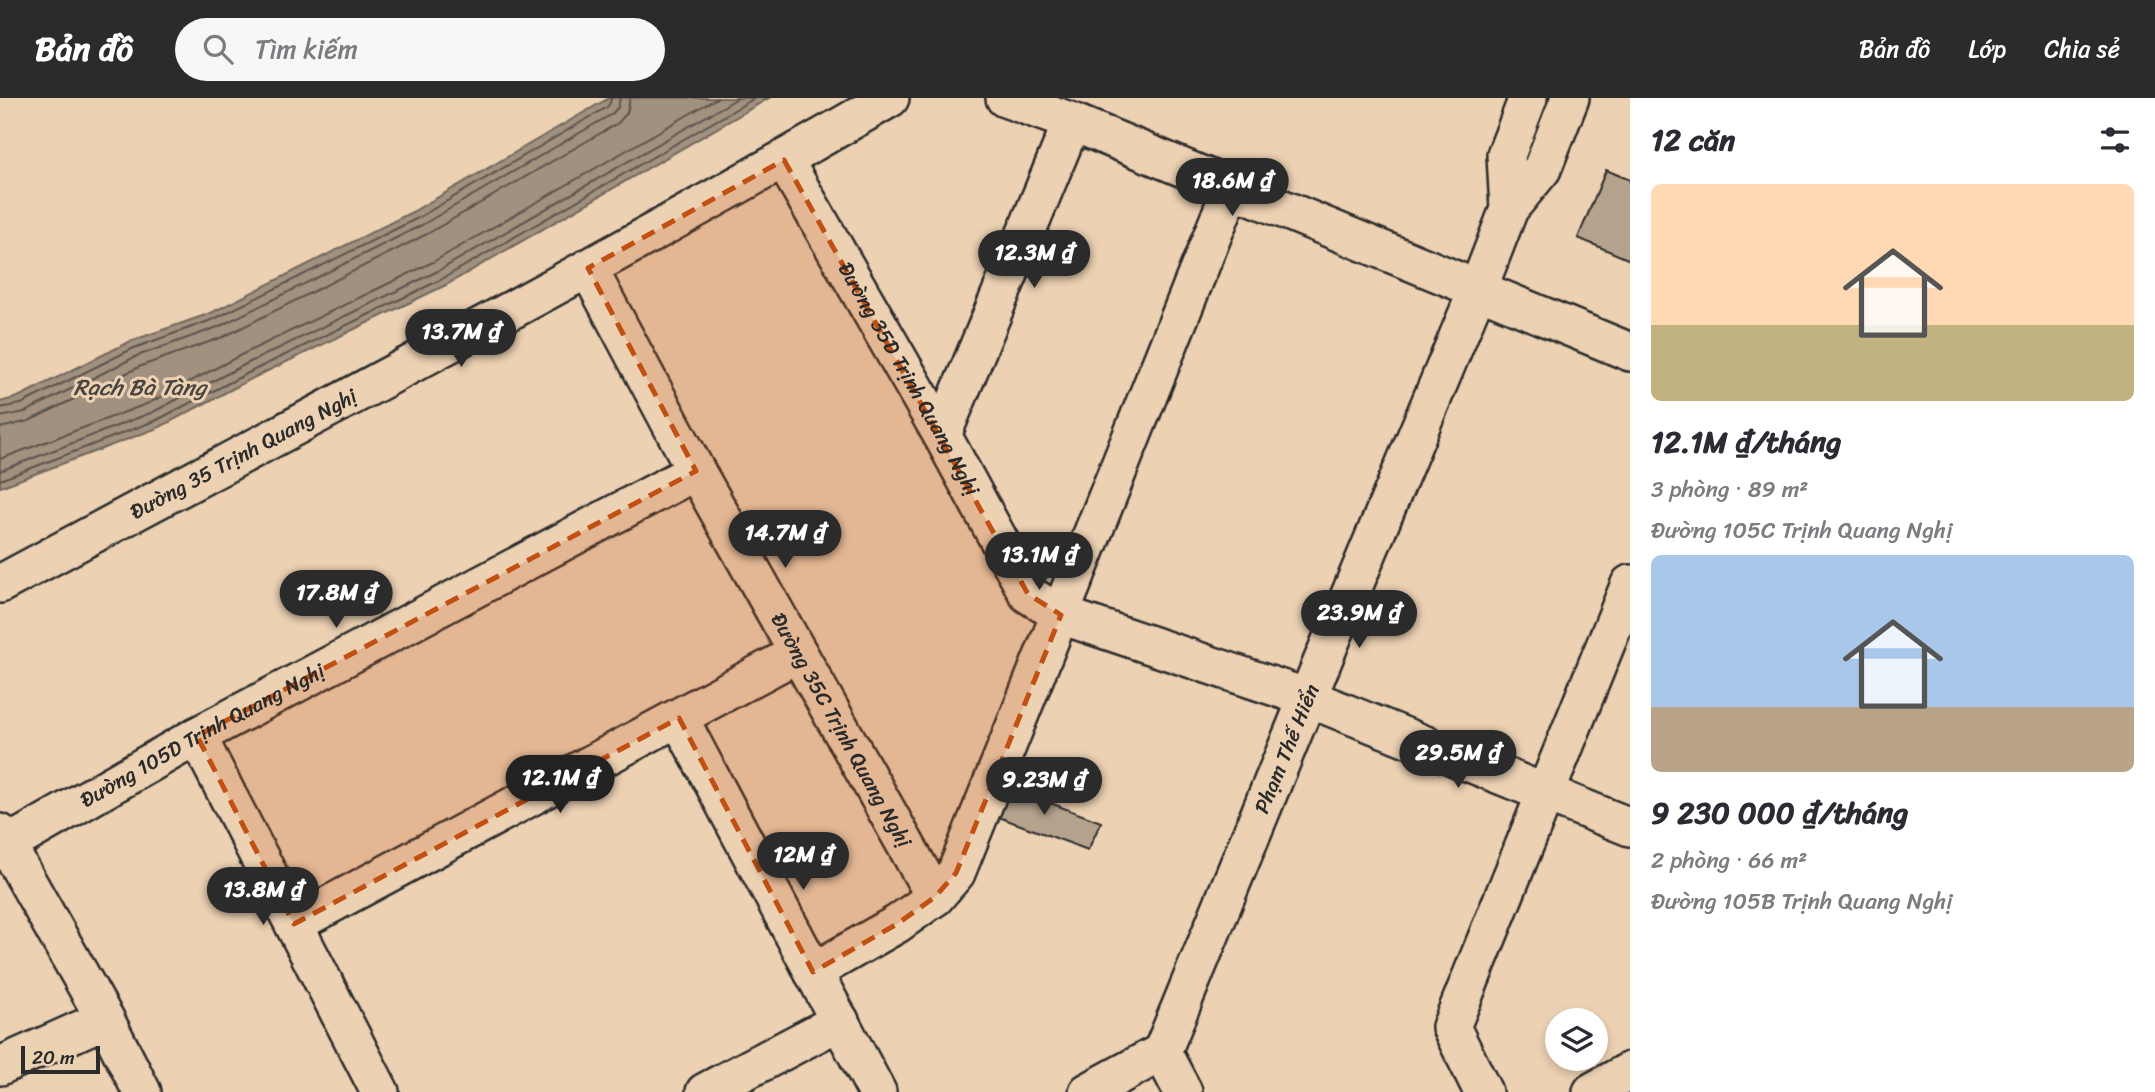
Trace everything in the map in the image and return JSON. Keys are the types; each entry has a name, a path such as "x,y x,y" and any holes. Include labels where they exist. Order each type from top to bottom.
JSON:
{"street":[{"name":"Đường 35 Trịnh Quang Nghị","path":"0,584 588,268 890,98"},
{"path":"1005,98 1072,122 1232,187 1630,352"},
{"name":"Phạm Thế Hiển","path":"1509,209 1506,155 1528,98"},
{"name":"Phạm Thế Hiển","path":"1163,1052 1509,209 1542,169 1570,98"},
{"path":"942,435 1072,122"},
{"name":"Đường 35D Trịnh Quang Nghị","path":"784,160 942,435 1028,593 1061,615 1308,698 1630,827"},
{"path":"813,972 897,924 934,897 956,873 1232,187"},
{"name":"Đường 35C Trịnh Quang Nghị","path":"588,268 696,471 934,897"},
{"name":"Đường 105D Trịnh Quang Nghị","path":"3,839 696,471"},
{"path":"1483,1092 1451,1027 1630,584"},
{"path":"294,924 798,653"},
{"path":"679,718 877,1092"},
{"path":"197,736 380,1092"},
{"path":"3,839 105,1019 142,1092"},
{"path":"0,1066 105,1019"},
{"path":"705,1092 840,1021"},
{"path":"1088,1092 1163,1052 1183,1092"},
{"path":"1592,1092 1630,1072"}],"highlighted area":[{"path":"784,160 1028,594 1061,615 956,873 935,897 897,924 813,972 679,718 294,924 197,736 696,471 588,268"}],"water":[{"name":"Rạch Bà Tàng","path":"609,98 769,98 446,285 253,378 160,427 0,487 0,402 18,397 131,341 211,313 414,211"}],"building":[{"path":"1606,170 1630,180 1630,260 1578,238"},
{"path":"1000,784 1101,822 1088,850 988,813"}]}
